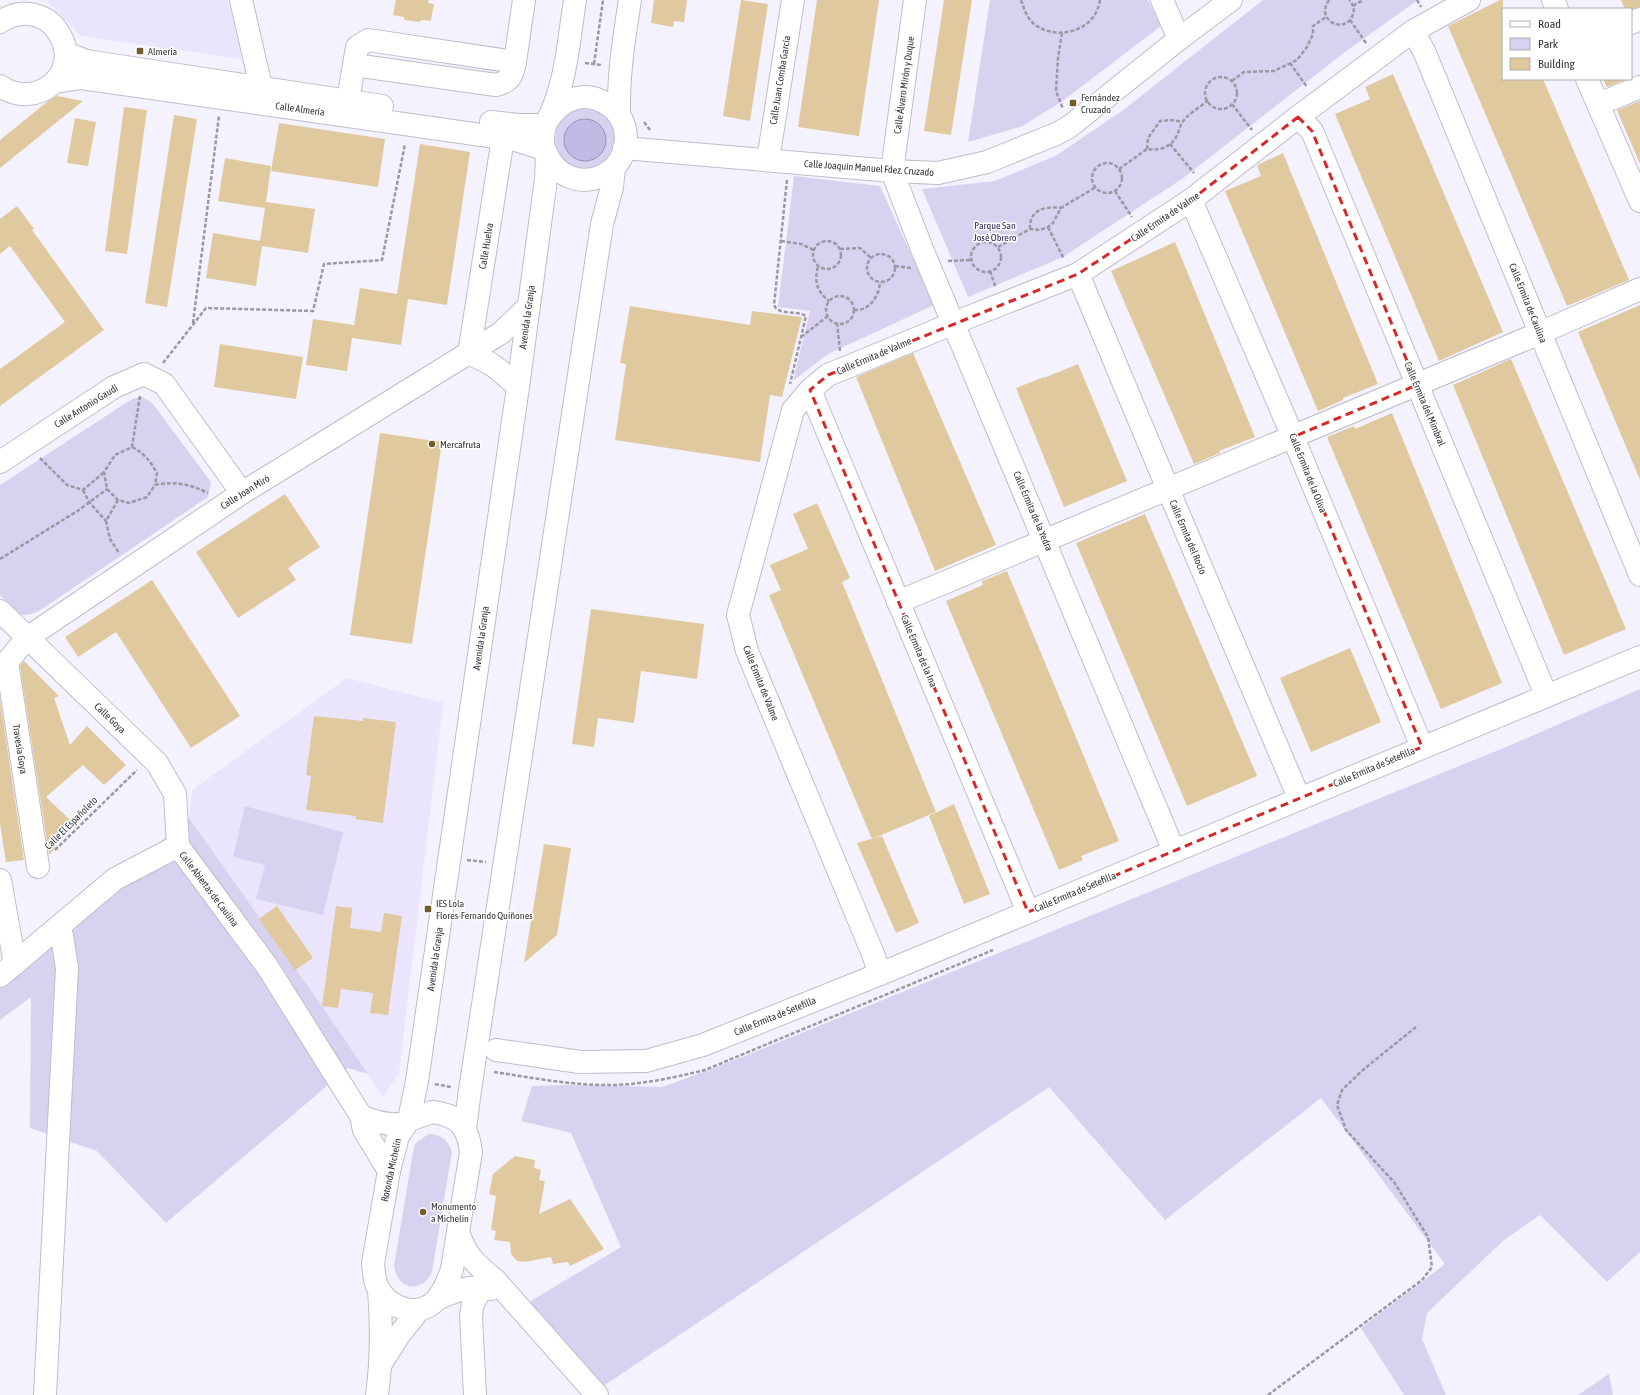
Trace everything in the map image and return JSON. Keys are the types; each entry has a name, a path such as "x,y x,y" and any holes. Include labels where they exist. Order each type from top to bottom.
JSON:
{"main road":[{"path":"241,0 261,87"},
{"path":"348,100 357,47 368,40 515,62 524,0"},
{"path":"562,0 572,22"},
{"name":"Avenida la Granja","path":"407,1122 417,1081 518,388 546,179 546,152 542,136 562,82 575,0"},
{"path":"618,115 620,67 630,0"},
{"name":"Calle Juan Comba García","path":"778,161 793,0"},
{"name":"Calle Álvaro Mirón y Duque","path":"892,171 915,0"},
{"path":"1162,0 1179,39"},
{"name":"Calle Joaquín Manuel Fdez. Cruzado","path":"624,148 892,171 938,173 986,162 1056,134 1069,126 1231,0"},
{"name":"Calle Ermita de Valme","path":"880,974 870,946 747,651 738,615 793,410 806,395 828,375 1075,275 1199,194 1298,117 1413,31 1469,0"},
{"path":"0,22 8,17 17,7 45,18 56,27 64,42 66,53 66,63 55,82 41,92 33,94 10,91 0,106"},
{"name":"Calle Ermita de Caulina","path":"1413,31 1424,51 1640,575"},
{"name":"Calle Almería","path":"66,53 86,61 506,124 547,122"},
{"name":"Calle Almería","path":"55,82 81,78 503,138 516,140 546,152"},
{"path":"1587,80 1599,104 1633,164 1640,200"},
{"path":"1599,104 1640,87"},
{"path":"546,152 550,162 558,171 568,177 581,180 594,179 605,175 614,168 621,158 626,137 624,125 610,106 601,101 582,97 566,102 558,108 547,122"},
{"name":"Calle Ermita del Mimbral","path":"1298,117 1312,130 1546,695"},
{"name":"Calle Huelva","path":"469,354 503,138"},
{"path":"483,1070 480,1028 602,224 612,187 614,168"},
{"name":"Calle Ermita de la Yedra","path":"892,171 931,269 1174,851"},
{"name":"Calle Ermita de la Oliva","path":"1199,194 1294,437 1422,747"},
{"name":"Calle Ermita del Rocío","path":"1075,275 1168,489 1299,798"},
{"path":"898,602 1540,334 1640,289"},
{"name":"Calle Joan Miró","path":"26,638 235,498 501,333 529,306"},
{"path":"469,354 485,360 497,367 518,388"},
{"path":"148,376 164,384 235,498"},
{"name":"Calle Antonio Gaudí","path":"0,462 114,387 148,376"},
{"name":"Calle Ermita de la Ina","path":"806,395 898,602 1028,912"},
{"name":"Calle Goya","path":"0,611 26,638 157,763 174,794 178,846"},
{"name":"Travesía Goya","path":"26,638 7,662 38,867"},
{"name":"Calle Ermita de Setefilla","path":"496,1050 580,1062 646,1061 704,1045 880,974 1640,657"},
{"name":"Calle Abiertas de Caulina","path":"7,970 115,879 178,846 267,966 361,1116 364,1130 389,1172"},
{"path":"0,880 7,970"},
{"path":"45,1395 67,968 62,936 58,928"},
{"path":"444,1296 452,1268 470,1152 466,1129 470,1090 483,1070 484,1056 496,1050 487,1042 480,1028"},
{"path":"361,1116 382,1124 407,1122 432,1112 443,1113 454,1118 466,1129"},
{"name":"Rotonda Michelín","path":"382,1362 382,1326 379,1290 374,1278 373,1263 389,1172 398,1136 407,1122"},
{"path":"458,1232 466,1253 478,1266 496,1281 597,1395"},
{"path":"379,1290 398,1306 407,1310 419,1310 444,1296 469,1287 483,1286 494,1289 508,1296"},
{"path":"475,1395 471,1316 473,1303 483,1286"},
{"path":"444,1296 466,1308 471,1316"},
{"path":"377,1395 382,1362 399,1334 419,1310"}],"path":[{"path":"594,64 603,0"},
{"path":"1021,0 1025,13 1034,24 1045,31 1062,33 1071,32 1083,26 1093,17 1100,0"},
{"path":"1329,0 1325,7 1326,18 1330,22 1337,25 1342,25 1353,16 1354,6 1349,0"},
{"path":"1354,6 1363,0"},
{"path":"1232,81 1244,72 1274,71 1296,60 1307,47 1313,34 1314,26 1326,18"},
{"path":"1350,20 1376,59"},
{"path":"1062,33 1058,58 1056,91 1069,126"},
{"path":"566,61 620,67"},
{"path":"1290,64 1318,102"},
{"path":"1222,77 1232,81 1237,92 1236,98 1232,104 1228,107 1214,107 1206,95 1207,87 1212,80 1222,77"},
{"path":"193,324 221,98"},
{"path":"1119,169 1147,149 1161,149 1170,144 1177,137 1182,122 1208,100"},
{"path":"1232,104 1263,144"},
{"path":"1147,149 1148,138 1160,121 1172,120 1182,122"},
{"path":"132,447 148,376 206,308 313,311 324,264 382,260 408,125"},
{"path":"1170,144 1199,194"},
{"path":"778,161 781,241 774,305 779,311 802,313 806,316 789,386 806,395"},
{"path":"1109,163 1114,164 1119,169 1122,174 1120,186 1110,193 1105,193 1096,188 1092,179 1097,167 1109,163"},
{"path":"998,247 1030,229 1040,230 1048,227 1053,223 1061,208 1096,188"},
{"path":"1115,190 1142,232"},
{"path":"1030,229 1030,223 1037,212 1049,206 1061,208"},
{"path":"1048,227 1075,275"},
{"path":"781,241 801,244 814,250"},
{"path":"825,241 834,243 840,249 841,259 836,266 826,270 818,267 813,260 814,250 821,242 825,241"},
{"path":"991,242 998,247 1001,254 1001,260 998,265 990,271 980,271 973,265 971,260 972,250 980,243 991,242"},
{"path":"840,249 860,248 871,258"},
{"path":"882,254 891,258 894,262 895,271 890,279 880,282 869,276 867,264 874,255 882,254"},
{"path":"931,269 949,261 971,260"},
{"path":"818,267 816,284 823,297 829,301"},
{"path":"854,310 864,308 877,297 880,282"},
{"path":"836,296 847,297 852,303 854,310 852,317 847,322 837,323 830,320 826,308 829,301 836,296"},
{"path":"801,337 828,316"},
{"path":"837,323 840,354 844,368"},
{"path":"28,444 67,485 83,490 89,502 106,521 110,539 128,569"},
{"path":"83,490 104,472 115,455 132,447"},
{"path":"104,472 107,489 118,500 129,503 147,497 155,485 157,472 149,460 141,452 132,447"},
{"path":"155,485 169,482 192,486 235,498"},
{"path":"0,559 107,489"},
{"path":"106,521 118,500"},
{"name":"Calle El Españoleto","path":"38,867 150,757"},
{"path":"449,857 504,864"},
{"path":"1268,1395 1422,1280 1432,1267 1428,1237 1394,1182 1346,1130 1337,1105 1342,1090 1364,1069 1416,1026"},
{"path":"483,1070 492,1080"},
{"path":"417,1081 470,1090"}],"highlighted area":[{"path":"1298,117 1312,131 1417,385 1293,437 1422,747 1028,912 810,390 828,375 1078,274 1191,200"}],"shaded area":[{"path":"46,0 228,0 242,59 81,36"},
{"path":"581,119 589,119 600,125 606,136 606,144 600,155 589,161 581,161 570,155 564,144 564,136 570,125"},
{"path":"347,678 443,703 399,1073 383,1097 322,1006 189,818 192,790"}],"green space":[{"path":"990,0 1148,0 1161,26 1064,100 1023,126 968,142"},
{"name":"Parque San José Obrero","path":"1263,0 1418,0 1345,52 1182,179 1063,257 968,297 922,189 995,181 1057,155 1122,111"},
{"path":"579,109 591,109 602,114 610,122 615,133 613,151 602,164 591,169 579,169 568,164 560,156 555,145 555,133 560,122 568,114"},
{"path":"794,176 880,186 934,305 828,354 793,381 810,311 778,307"},
{"path":"143,397 153,404 211,482 208,497 42,609 28,615 18,613 0,595 0,485 132,399"},
{"path":"1640,689 1640,1252 1607,1282 1540,1215 1504,1240 1427,1313 1422,1339 1446,1395 1404,1395 1361,1328 1445,1264 1321,1098 1165,1220 1049,1087 593,1393 519,1308 621,1247 571,1133 521,1121 532,1086 564,1085 663,1087 735,1060 1506,747"},
{"path":"245,806 343,832 323,915 256,899 265,865 233,857"},
{"path":"189,818 322,1006 368,1074 348,1068 166,1223 97,1151 30,1128 31,997 0,1020 0,980"},
{"path":"429,1134 444,1138 452,1152 432,1272 428,1279 422,1284 410,1286 400,1280 396,1274 394,1266 414,1146 418,1141"},
{"path":"1609,1374 1613,1395 1578,1395"}],"building":[{"path":"396,0 429,0 428,3 434,4 431,21 421,20 420,22 404,20 404,17 393,15"},
{"path":"654,0 687,0 684,22 674,21 673,27 651,23"},
{"path":"741,0 768,4 750,121 723,116"},
{"path":"817,0 879,0 859,136 798,127"},
{"path":"944,0 972,0 951,135 924,131"},
{"path":"1500,0 1503,0 1502,80 1543,80 1629,280 1567,306 1448,26"},
{"path":"1621,0 1640,0 1640,7 1632,9 1625,8"},
{"path":"1393,74 1503,332 1439,361 1335,114 1370,99 1365,87"},
{"path":"1604,80 1624,80 1607,87"},
{"path":"57,96 83,101 0,168 0,140 47,102"},
{"path":"1640,101 1640,164 1617,110"},
{"path":"124,107 147,110 127,254 105,251"},
{"path":"174,115 197,119 167,307 145,303"},
{"path":"75,118 96,122 88,166 67,163"},
{"path":"279,123 385,139 378,187 271,171"},
{"path":"420,144 470,152 447,305 408,299 401,345 352,338 347,371 306,365 313,319 354,325 360,288 397,294"},
{"path":"1283,153 1378,384 1343,398 1343,400 1318,411 1225,191 1261,176 1257,165"},
{"path":"225,158 271,166 266,202 315,209 308,253 262,246 256,286 206,278 213,233 260,241 265,208 218,201"},
{"path":"17,206 34,229 32,230 104,330 0,406 0,369 65,322 10,246 0,254 0,219"},
{"path":"1175,242 1255,437 1219,451 1220,453 1194,464 1111,271"},
{"path":"1640,305 1640,480 1578,332"},
{"path":"630,306 750,325 752,311 802,317 782,397 770,395 760,462 615,440 626,364 620,363"},
{"path":"220,344 303,357 296,399 214,387"},
{"path":"913,353 996,545 935,571 856,377"},
{"path":"1511,359 1626,629 1564,655 1453,385"},
{"path":"1078,364 1127,481 1064,507 1016,388"},
{"path":"1392,413 1502,683 1441,709 1327,437 1354,426 1355,429"},
{"path":"380,433 442,442 412,644 350,635"},
{"path":"285,494 320,547 288,568 296,580 238,618 196,552"},
{"path":"817,503 850,578 842,582 936,812 872,839 769,595 781,590 770,565 808,549 793,514"},
{"path":"1145,514 1257,776 1187,806 1076,543"},
{"path":"1007,571 1119,841 1081,856 1083,860 1059,870 946,601 983,585 982,581"},
{"path":"152,580 240,716 191,748 116,632 78,657 65,637"},
{"path":"591,609 704,624 697,679 641,671 634,723 598,718 594,747 572,744"},
{"path":"1350,648 1381,722 1311,752 1280,678"},
{"path":"24,661 59,696 54,698 70,745 87,726 126,765 104,785 83,765 46,797 70,820 49,840 56,847 49,855 20,666"},
{"path":"0,699 24,860 6,862 0,824"},
{"path":"314,716 363,721 363,718 396,722 383,823 355,819 356,816 306,810 311,776 306,775"},
{"path":"954,804 990,894 964,904 929,816"},
{"path":"882,836 919,923 896,933 857,843"},
{"path":"544,844 571,848 557,935 524,963"},
{"path":"277,906 313,958 295,970 259,919"},
{"path":"336,906 352,908 350,928 381,932 384,913 402,916 388,1015 370,1013 373,993 341,989 338,1008 322,1006"},
{"path":"515,1156 535,1160 534,1168 541,1170 539,1180 545,1181 539,1214 570,1199 604,1249 570,1266 568,1262 553,1264 551,1257 525,1262 517,1261 511,1254 510,1242 494,1240 496,1231 491,1230 496,1196 489,1194 493,1174"}],"place":[{"name":"Almería","path":"140,51"},
{"name":"Fernández Cruzado","path":"1073,103"},
{"name":"Mercafruta","path":"432,444"},
{"name":"IES Lola Flores-Fernando Quiñones","path":"428,909"},
{"name":"Monumento a Michelín","path":"423,1212"}]}
